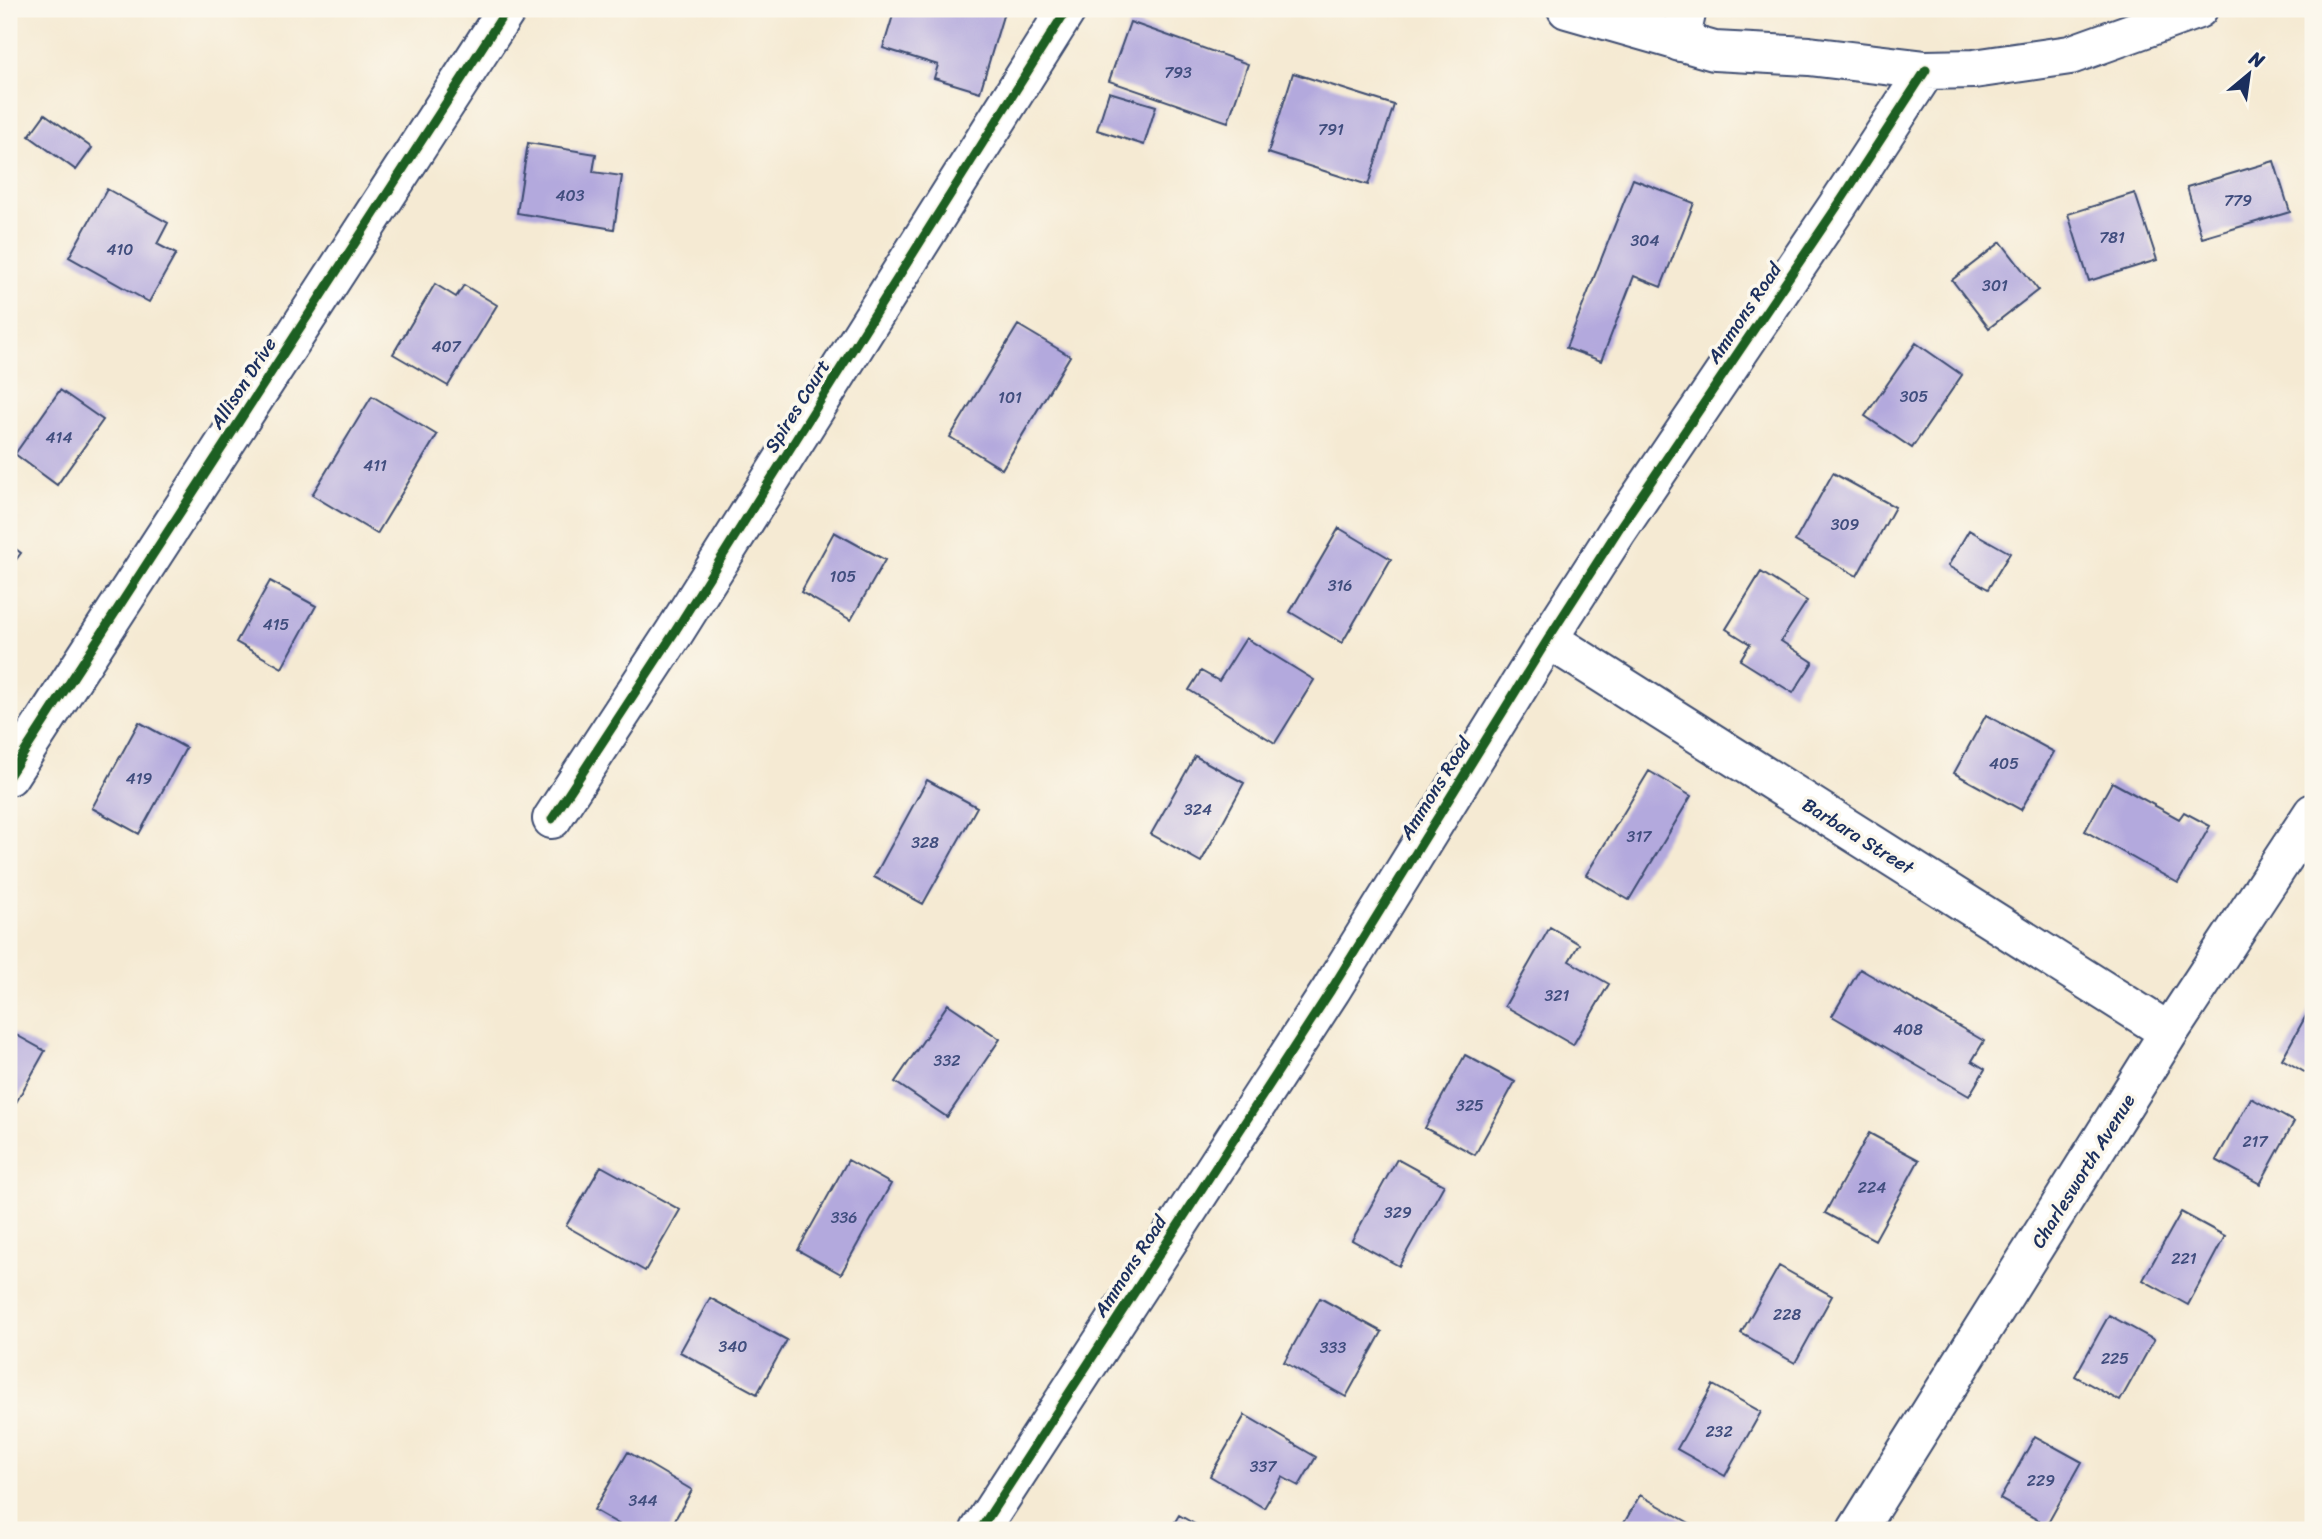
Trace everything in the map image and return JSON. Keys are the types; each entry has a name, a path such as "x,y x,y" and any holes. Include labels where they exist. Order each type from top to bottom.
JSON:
{"street":[{"name":"Allison Drive","path":"9,776 507,9"},
{"name":"Spires Court","path":"552,819 681,621 1068,9"},
{"path":"1567,9 1684,25 1714,51 1809,56 1926,70 1975,69 2070,55 2198,9"},
{"name":"Ammons Road","path":"980,1530 1331,990 1548,639 1926,70"},
{"name":"Barbara Street","path":"1548,639 2169,1032"},
{"name":"Charlesworth Avenue","path":"1857,1530 1978,1341 2169,1032 2313,813"}],"building":[{"path":"895,9 1005,9 980,92 934,78 938,65 883,48"},
{"path":"1130,22 1248,64 1228,122 1109,81"},
{"path":"1293,73 1394,105 1368,185 1268,153"},
{"path":"1109,92 1156,106 1144,145 1097,130"},
{"path":"45,114 92,148 76,170 29,136"},
{"path":"528,143 596,154 593,172 622,176 614,229 517,213"},
{"path":"2274,161 2290,212 2202,238 2187,187"},
{"path":"1633,179 1694,203 1661,287 1634,276 1601,361 1566,348"},
{"path":"107,189 168,223 157,244 176,254 149,302 69,257"},
{"path":"2135,193 2157,260 2089,281 2068,214"},
{"path":"2001,242 2038,290 1989,328 1952,280"},
{"path":"435,284 456,297 464,285 497,305 448,386 393,354"},
{"path":"1018,325 1070,356 1002,469 950,437"},
{"path":"1916,343 1962,375 1912,448 1865,416"},
{"path":"60,390 103,420 57,485 15,454"},
{"path":"372,396 437,435 377,534 312,495"},
{"path":"1833,473 1895,507 1857,576 1795,541"},
{"path":"1339,528 1391,559 1342,643 1290,612"},
{"path":"1969,530 2010,553 1988,589 1948,566"},
{"path":"834,532 885,560 851,620 801,592"},
{"path":"9,544 21,553 9,569"},
{"path":"1761,572 1807,601 1781,641 1813,662 1793,693 1740,660 1750,644 1726,629"},
{"path":"270,581 316,606 282,668 236,642"},
{"path":"1246,638 1314,680 1275,743 1189,690 1201,671 1219,681"},
{"path":"1986,715 2054,752 2021,810 1954,773"},
{"path":"139,722 186,748 139,834 92,808"},
{"path":"1195,756 1244,783 1201,862 1151,834"},
{"path":"1649,771 1691,796 1629,900 1586,875"},
{"path":"927,780 977,807 923,904 874,877"},
{"path":"2112,782 2179,819 2184,812 2210,826 2178,883 2085,831"},
{"path":"1550,927 1579,944 1569,961 1609,984 1573,1045 1505,1006"},
{"path":"1860,969 1984,1041 1972,1061 1985,1069 1969,1096 1832,1016"},
{"path":"2313,1003 2313,1077 2282,1059"},
{"path":"948,1004 1000,1039 947,1117 895,1082"},
{"path":"9,1031 45,1051 13,1108 9,1105"},
{"path":"1465,1055 1515,1082 1475,1155 1425,1128"},
{"path":"2251,1098 2294,1122 2260,1184 2216,1160"},
{"path":"1869,1133 1919,1160 1875,1240 1825,1213"},
{"path":"1397,1159 1444,1185 1399,1266 1352,1240"},
{"path":"848,1160 891,1184 841,1274 798,1250"},
{"path":"601,1166 680,1210 645,1271 566,1226"},
{"path":"2181,1212 2225,1236 2188,1305 2143,1280"},
{"path":"1779,1266 1832,1296 1795,1363 1741,1333"},
{"path":"710,1298 787,1340 757,1394 680,1352"},
{"path":"1320,1298 1382,1332 1346,1397 1284,1362"},
{"path":"2109,1315 2154,1340 2120,1401 2075,1376"},
{"path":"1713,1385 1761,1412 1725,1476 1677,1449"},
{"path":"1245,1415 1316,1457 1299,1486 1282,1477 1264,1508 1210,1476"},
{"path":"2035,1436 2082,1462 2047,1525 2000,1499"},
{"path":"628,1452 692,1490 669,1530 629,1530 594,1510"},
{"path":"1640,1495 1693,1525 1690,1530 1620,1530"},
{"path":"1179,1515 1205,1530 1170,1530"}],"cycle path":[{"path":"9,776 507,9"},
{"path":"552,819 674,633 1067,9"},
{"path":"980,1530 1331,990 1618,530 1926,70"}]}
